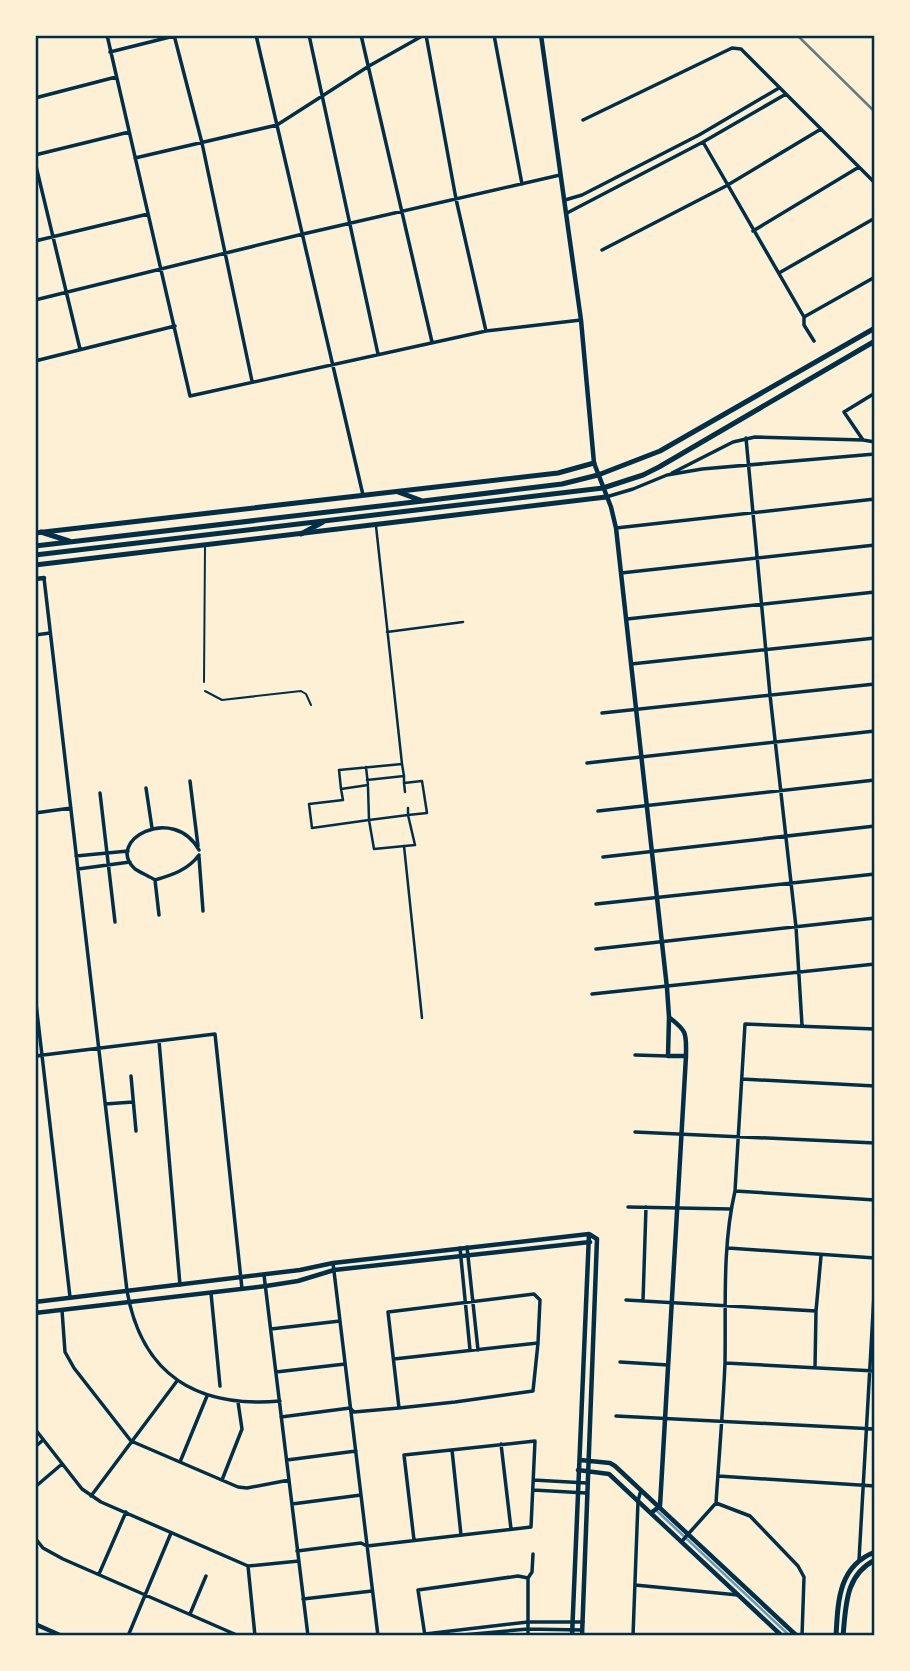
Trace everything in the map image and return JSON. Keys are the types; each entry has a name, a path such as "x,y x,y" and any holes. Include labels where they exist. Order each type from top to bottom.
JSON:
{"main road":[{"path":"35,546 562,484 598,475 660,450 875,328"},
{"path":"35,555 603,488 659,467 875,341"},
{"path":"38,533 558,473 594,463"},
{"path":"398,492 423,501"},
{"path":"35,565 606,497"},
{"path":"301,534 325,521"},
{"path":"38,533 72,542"},
{"path":"836,1636 839,1594 844,1578 859,1560 875,1552"},
{"path":"843,1636 847,1595 852,1581 859,1570 875,1560"}],"street":[{"path":"107,35 190,396 486,331 581,320"},
{"path":"110,51 175,35 202,143 253,382"},
{"path":"256,35 363,496"},
{"path":"309,35 378,354"},
{"path":"361,35 432,342"},
{"path":"135,158 276,125 369,66 425,35 456,199 486,331"},
{"path":"494,35 522,184"},
{"path":"541,35 581,320 594,463 616,528 667,988 668,1056"},
{"path":"583,120 732,48 741,49 875,183"},
{"path":"35,99 117,78"},
{"path":"565,200 582,195 699,135 779,88"},
{"path":"567,212 703,142 786,93"},
{"path":"602,250 726,186 821,129"},
{"path":"35,155 129,132"},
{"path":"699,135 804,317 804,325 814,341"},
{"path":"35,162 80,349"},
{"path":"752,231 859,167"},
{"path":"35,300 303,234 560,175"},
{"path":"35,241 148,214"},
{"path":"779,274 875,218"},
{"path":"804,317 875,277"},
{"path":"35,361 175,326"},
{"path":"863,440 844,412 875,393"},
{"path":"606,497 633,489 703,456 755,436 875,442"},
{"path":"746,438 770,695 801,972 802,1026"},
{"path":"667,475 748,464 875,454"},
{"path":"616,528 875,499"},
{"path":"376,526 405,792"},
{"path":"621,573 875,545"},
{"path":"35,579 44,578 129,1302 138,1330 146,1344 177,1381 207,1395 238,1402 279,1401"},
{"path":"626,619 875,592"},
{"path":"387,632 463,622"},
{"path":"35,635 50,633"},
{"path":"631,664 875,638"},
{"path":"602,713 875,684"},
{"path":"587,762 875,731"},
{"path":"402,764 339,770 343,800 309,804 312,828 427,813 422,781 404,783"},
{"path":"366,767 369,820 374,849 415,845 408,808"},
{"path":"367,779 404,776"},
{"path":"598,811 875,780"},
{"path":"190,781 204,911"},
{"path":"341,789 368,785"},
{"path":"146,788 152,828"},
{"path":"100,793 115,922"},
{"path":"35,813 71,808"},
{"path":"603,857 875,826"},
{"path":"152,828 175,829 194,841 199,853 196,860 173,875 155,880 137,870 130,862 128,851 135,838 152,828"},
{"path":"404,846 422,1018"},
{"path":"76,856 128,851"},
{"path":"78,869 130,862"},
{"path":"596,904 875,874"},
{"path":"155,880 159,915"},
{"path":"596,949 875,918"},
{"path":"592,995 875,964"},
{"path":"35,995 70,1297"},
{"path":"652,1513 660,1506 686,1056 684,1028 669,1017"},
{"path":"681,1541 716,1503 728,1248 735,1191 745,1024 875,1029"},
{"path":"35,1056 215,1034 242,1289"},
{"path":"159,1041 180,1285"},
{"path":"635,1055 686,1056"},
{"path":"131,1076 136,1131"},
{"path":"742,1079 875,1086"},
{"path":"105,1104 133,1102"},
{"path":"635,1132 875,1143"},
{"path":"735,1191 875,1200"},
{"path":"628,1207 731,1209"},
{"path":"643,1301 646,1207"},
{"path":"35,1302 241,1278 333,1263 467,1247 592,1235 597,1239 582,1633 573,1629 528,1629 451,1636"},
{"path":"572,1636 578,1471 592,1235"},
{"path":"35,1313 266,1286 298,1281 334,1270 590,1242"},
{"path":"467,1247 478,1350"},
{"path":"460,1248 470,1350"},
{"path":"728,1248 875,1258"},
{"path":"815,1368 821,1256"},
{"path":"333,1263 378,1636"},
{"path":"264,1275 308,1636"},
{"path":"859,1560 872,1371 875,1277"},
{"path":"211,1293 219,1386"},
{"path":"281,1417 350,1408 354,1412 399,1408 533,1391 538,1343 538,1296 534,1294 388,1312 399,1408"},
{"path":"626,1300 816,1311"},
{"path":"62,1310 65,1352 69,1360 131,1441 247,1488 289,1480"},
{"path":"271,1329 340,1321"},
{"path":"393,1359 538,1343"},
{"path":"620,1362 668,1364"},
{"path":"724,1363 872,1371"},
{"path":"276,1372 345,1364"},
{"path":"91,1496 177,1381"},
{"path":"180,1462 207,1395"},
{"path":"222,1480 242,1429 238,1402"},
{"path":"616,1416 875,1429"},
{"path":"35,1429 82,1489 91,1496 248,1566 299,1561"},
{"path":"35,1447 44,1440"},
{"path":"298,1551 361,1543 367,1546 531,1527 535,1441 404,1455 414,1540"},
{"path":"501,1444 511,1529"},
{"path":"452,1450 461,1535"},
{"path":"287,1460 356,1451"},
{"path":"580,1460 615,1466 797,1636"},
{"path":"35,1487 62,1464"},
{"path":"578,1471 606,1472 782,1636"},
{"path":"718,1476 875,1486"},
{"path":"533,1480 587,1483"},
{"path":"533,1490 586,1493"},
{"path":"633,1636 638,1501 641,1490"},
{"path":"292,1504 361,1495"},
{"path":"716,1503 750,1516 798,1566 804,1577 802,1636"},
{"path":"99,1574 127,1512"},
{"path":"128,1636 172,1533"},
{"path":"35,1538 51,1554 239,1636"},
{"path":"528,1636 528,1578 532,1572 533,1554"},
{"path":"248,1566 255,1636"},
{"path":"190,1614 206,1576"},
{"path":"528,1578 518,1576 418,1590 424,1635 528,1622 583,1622"},
{"path":"635,1585 738,1595"},
{"path":"303,1599 372,1591"},
{"path":"35,1624 62,1636"}],"lane":[{"path":"204,682 205,545"},
{"path":"205,691 222,700 302,691 311,705"}],"waterway":[{"path":"657,1511 790,1636"}],"railway":[{"path":"797,35 875,112"}]}
